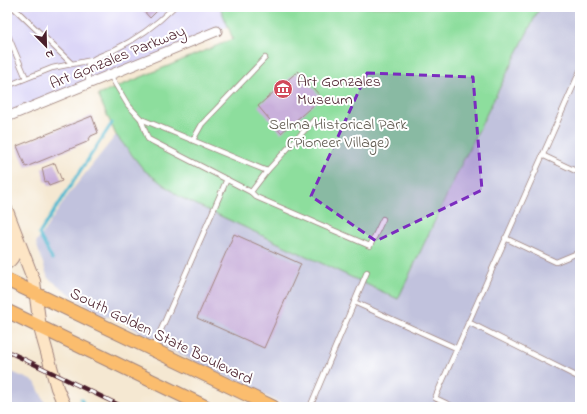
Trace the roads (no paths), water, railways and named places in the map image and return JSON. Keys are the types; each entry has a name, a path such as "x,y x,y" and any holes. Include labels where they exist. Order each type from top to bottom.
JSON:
{"main road":[{"path":"7,211 15,249 13,257 7,263"},
{"path":"7,211 34,281 40,328 57,388 65,407"},
{"name":"South Golden State Boulevard","path":"7,280 273,407"},
{"path":"7,311 206,407"}],"street":[{"name":"Art Gonzales Parkway","path":"7,117 217,31"}],"lane":[{"path":"7,13 10,7"},
{"path":"14,7 70,63"},
{"path":"7,86 52,68 70,63 92,60 124,46 144,33 174,7"},
{"path":"7,33 26,78"},
{"path":"193,140 202,124 265,58"},
{"path":"89,84 87,71 88,65 92,60"},
{"path":"454,407 435,398 542,154 580,72"},
{"path":"110,75 128,105 140,120 148,139 251,192 256,197 370,246 383,219"},
{"path":"140,120 268,171"},
{"path":"251,192 314,120"},
{"path":"542,154 580,173"},
{"path":"153,350 226,179"},
{"path":"505,238 556,262 580,252"},
{"path":"310,407 367,272"},
{"path":"354,302 456,348"},
{"path":"468,322 580,378"},
{"path":"575,407 580,405"}],"waterway":[{"path":"52,259 39,234 112,123"},
{"path":"81,399 85,407"}],"railway":[{"path":"7,351 123,407"}],"place":[{"name":"Art Gonzales Museum","path":"283,89"}],"park label":[{"name":"Selma Historical Park (Pioneer Village)","path":"338,132"}]}
